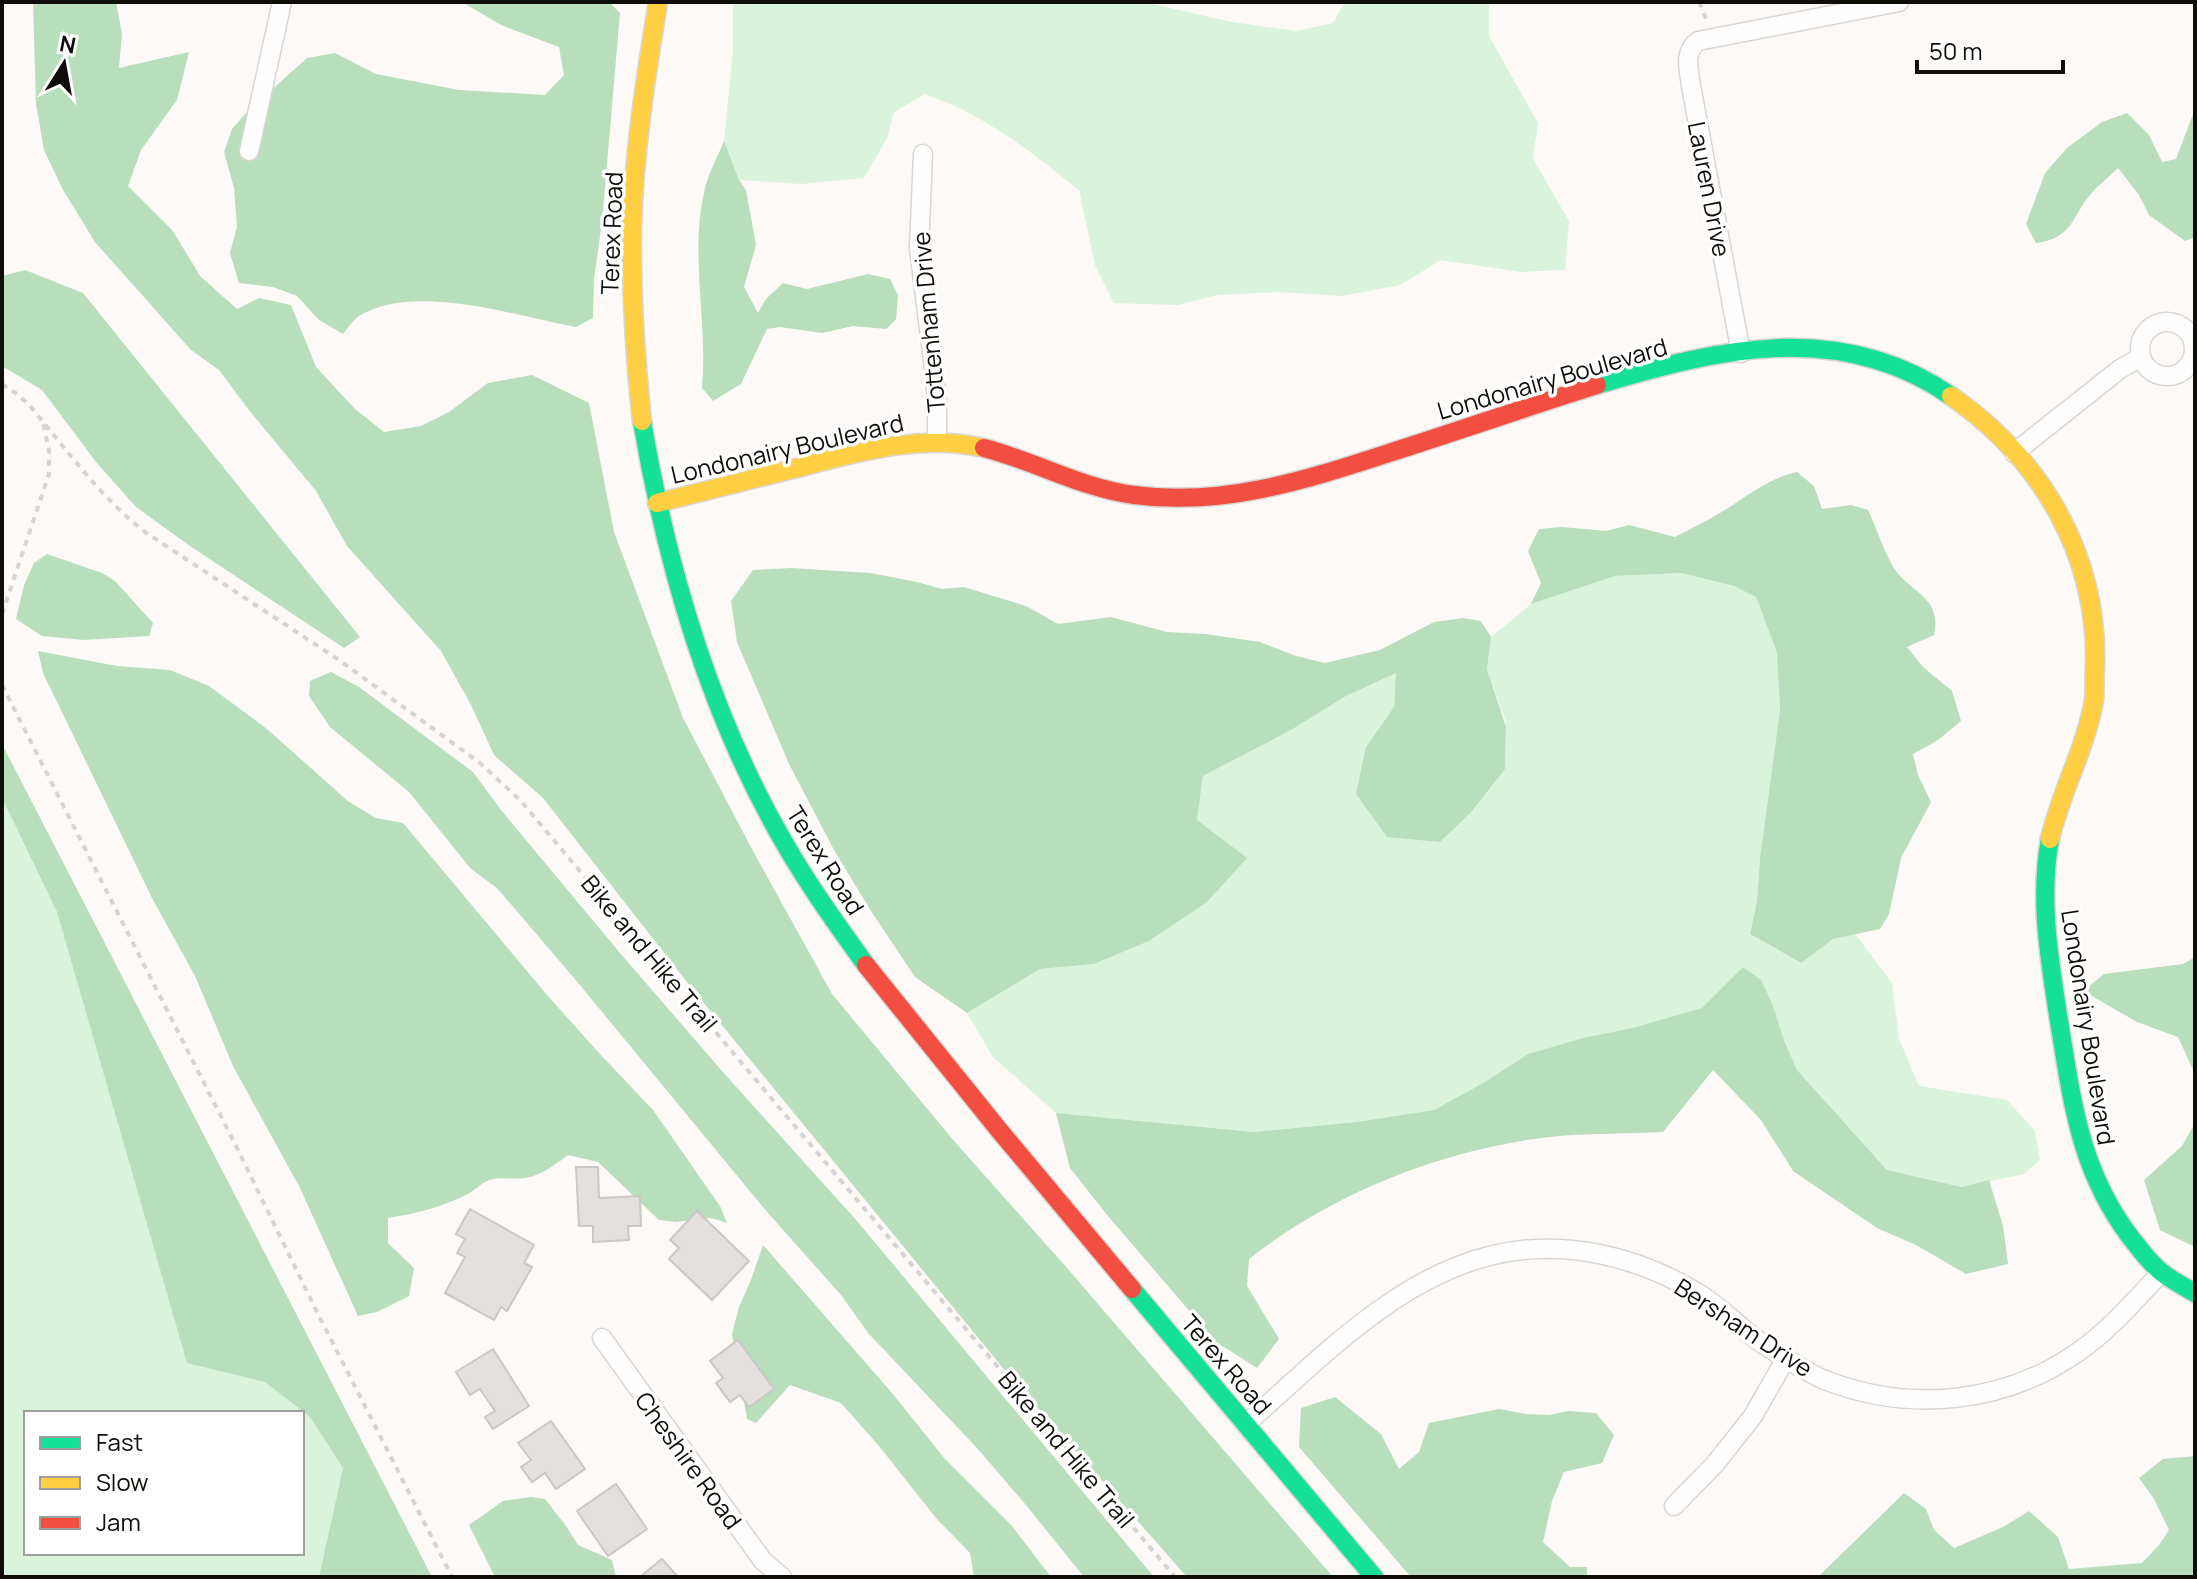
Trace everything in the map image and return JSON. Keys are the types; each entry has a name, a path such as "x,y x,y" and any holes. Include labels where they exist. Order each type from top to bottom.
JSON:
{"street":[{"path":"249,151 282,2"},
{"name":"Terex Road","path":"658,2 641,117 632,223 638,395 657,503 676,580 711,687 741,759 793,858 844,934 910,1021 1374,1577"},
{"name":"Lauren Drive","path":"1741,353 1687,58 1698,41 1899,2"},
{"name":"Tottenham Drive","path":"923,154 919,248 937,400 937,442"},
{"name":"Londonairy Boulevard","path":"657,503 871,449 937,442 996,451 1112,491 1156,498 1209,498 1261,491 1288,485 1612,380 1741,353 1800,347 1828,348 1881,360 1937,385 1998,433 2044,489 2068,531 2089,585 2096,641 2094,699 2082,745 2053,824 2043,894 2045,933 2078,1130 2088,1163 2107,1206 2121,1227 2161,1273 2195,1293"},
{"path":"2014,453 2120,369 2141,357"},
{"name":"Bersham Drive","path":"1247,1423 1393,1300 1427,1279 1495,1254 1556,1249 1610,1255 1644,1266 1704,1296 1760,1342 1823,1379 1879,1395 1927,1400 1987,1393 2037,1375 2078,1352 2109,1328 2161,1273"},
{"name":"Cheshire Road","path":"602,1338 763,1561 782,1577"},
{"path":"1674,1506 1715,1464 1753,1416 1786,1358"}],"path":[{"name":"Bike and Hike Trail","path":"2,384 17,394 42,420 121,513 339,660 480,763 520,800 1175,1577"},
{"path":"2,614 49,474 49,451 42,420"},
{"path":"2,685 452,1577"}],"green space":[{"path":"33,2 116,2 122,34 119,68 189,52 177,100 141,150 128,186 172,230 201,277 237,309 259,298 291,305 316,367 355,409 384,432 421,426 449,412 488,383 532,375 589,403 614,532 683,718 832,994 954,1141 1333,1577 1187,1577 1007,1373 694,991 543,798 494,755 441,651 347,546 316,491 219,370 191,350 95,242 63,190 44,150 36,104"},
{"path":"462,2 609,2 620,13 602,222 594,279 593,318 576,327 466,305 408,302 382,306 359,316 343,334 319,320 297,296 273,287 239,283 230,253 237,227 234,188 224,152 232,129 247,112 307,58 335,53 376,74 459,90 545,95 564,75 559,47 501,25"},
{"path":"733,2 1144,2 1232,22 1296,31 1333,23 1345,2 1489,2 1489,36 1538,123 1533,159 1569,221 1565,270 1521,272 1441,260 1400,285 1342,296 1278,292 1217,295 1178,305 1114,303 1095,265 1079,190 987,123 925,94 894,112 887,138 864,178 801,184 739,180 724,141 733,52"},
{"path":"2195,109 2195,237 2185,241 2149,215 2139,195 2118,168 2090,195 2064,232 2036,243 2026,224 2045,173 2067,148 2102,122 2127,113 2149,135 2162,162 2176,159"},
{"path":"724,141 746,190 756,245 744,287 758,313 766,299 783,283 807,289 868,274 890,279 898,295 896,319 886,329 853,326 822,333 780,327 767,329 741,384 713,401 702,388 699,238 705,188"},
{"path":"25,270 83,293 360,637 344,648 136,507 96,462 42,390 2,366 2,276"},
{"path":"1797,472 1814,486 1822,509 1851,505 1868,510 1891,563 1933,611 1934,635 1907,647 1923,667 1952,691 1961,721 1938,740 1913,754 1918,775 1931,802 1901,858 1889,914 1880,929 1833,939 1801,963 1750,934 1757,901 1780,710 1777,653 1756,597 1734,586 1681,573 1615,576 1531,604 1541,583 1528,551 1539,529 1562,527 1606,531 1629,525 1675,537 1768,483"},
{"path":"47,554 102,573 115,581 153,623 149,636 83,640 42,636 16,619 24,585 34,563"},
{"path":"791,568 870,573 942,589 964,587 1026,606 1058,624 1111,617 1167,632 1260,642 1325,663 1380,650 1434,622 1463,618 1481,621 1491,637 1487,669 1506,727 1505,769 1471,812 1440,842 1387,837 1356,794 1366,747 1394,707 1396,673 1346,696 1291,730 1203,776 1197,820 1247,858 1206,903 1149,941 1094,964 1040,969 967,1013 915,977 871,911 834,850 789,764 737,642 731,601 753,570"},
{"path":"1681,573 1734,586 1756,597 1777,653 1780,710 1757,901 1750,934 1800,963 1833,939 1855,934 1892,983 1899,1039 1919,1086 2007,1100 2035,1131 2040,1160 2024,1174 1963,1187 1887,1170 1797,1070 1761,980 1743,967 1703,1008 1528,1054 1434,1110 1356,1122 1254,1132 1056,1113 993,1057 967,1013 1040,969 1094,964 1149,941 1206,903 1197,820 1203,776 1291,730 1346,696 1397,672 1394,707 1366,747 1505,769 1506,722 1487,669 1491,637 1531,604 1615,576"},
{"path":"38,651 117,666 170,670 209,686 267,729 349,802 376,818 403,823 547,995 653,1110 720,1206 727,1223 711,1218 675,1222 659,1220 598,1162 568,1155 536,1175 492,1180 447,1203 388,1218 388,1243 414,1268 409,1296 377,1312 358,1316 300,1188 233,1066 195,976 152,898 43,673"},
{"path":"331,672 359,687 473,772 620,953 857,1221 1154,1577 1084,1577 977,1448 869,1334 841,1295 768,1213 497,888 471,869 409,792 330,727 309,696 310,681"},
{"path":"2,744 432,1577 319,1577 343,1468 310,1417 265,1382 187,1363 57,912 2,798"},
{"path":"2,798 57,912 187,1362 265,1382 302,1411 24,1411 24,1555 304,1555 304,1412 343,1468 319,1577 2,1577"},
{"path":"2195,957 2195,1074 2178,1037 2137,1022 2083,991 2104,974 2183,964"},
{"path":"1743,967 1761,980 1797,1070 1887,1170 1962,1187 1989,1180 2003,1226 2008,1264 1966,1274 1916,1245 1877,1228 1793,1171 1761,1120 1713,1070 1663,1132 1559,1136 1476,1150 1395,1176 1356,1193 1282,1235 1249,1259 1247,1286 1279,1339 1257,1368 1216,1342 1070,1168 1056,1113 1254,1132 1356,1122 1434,1110 1528,1054 1702,1008"},
{"path":"2195,1123 2195,1247 2160,1230 2144,1180 2182,1146"},
{"path":"763,1245 945,1459 1012,1526 1051,1577 974,1577 970,1553 936,1518 841,1403 790,1385 756,1423 747,1419 732,1334"},
{"path":"1335,1397 1381,1434 1399,1469 1419,1452 1429,1423 1499,1409 1549,1415 1568,1411 1596,1413 1614,1435 1602,1463 1564,1472 1552,1501 1543,1542 1570,1567 1587,1567 1587,1577 1411,1577 1299,1447 1301,1408"},
{"path":"2195,1456 2195,1577 1818,1577 1904,1493 1926,1509 1934,1530 1954,1548 2003,1527 2029,1511 2058,1537 2069,1569 2142,1563 2169,1530 2154,1499 2139,1478 2163,1459"},
{"path":"531,1497 545,1499 578,1545 612,1560 616,1577 495,1577 469,1525 503,1501"}],"building":[{"path":"576,1167 598,1167 599,1198 640,1196 641,1226 628,1226 629,1240 593,1242 593,1226 579,1226"},
{"path":"470,1209 534,1245 524,1263 532,1267 507,1311 501,1307 494,1320 445,1293 465,1257 457,1253 465,1239 456,1234"},
{"path":"697,1211 749,1261 712,1300 669,1259 679,1248 670,1240"},
{"path":"738,1340 774,1389 749,1407 740,1395 730,1402 716,1383 723,1378 710,1361"},
{"path":"493,1349 529,1406 493,1429 485,1417 495,1411 480,1389 470,1395 456,1372"},
{"path":"551,1421 585,1469 556,1489 545,1473 532,1482 521,1467 531,1460 518,1443"},
{"path":"616,1484 647,1529 608,1556 577,1511"},
{"path":"662,1559 678,1577 640,1577"}],"traffic: fast":[{"path":"1597,385 1732,352 1777,348 1821,349 1865,357 1909,372 1951,396"},
{"path":"642,421 678,585 694,639 734,744 794,860 866,965"},
{"path":"2050,839 2045,883 2049,949 2073,1104 2088,1159 2113,1212 2146,1257 2171,1279 2195,1293"},
{"path":"1132,1289 1374,1577"}],"traffic: slow":[{"path":"642,421 632,275 633,198 658,2"},
{"path":"1951,396 2013,450 2038,481 2059,514 2087,588 2094,628 2094,700 2050,839"},
{"path":"657,503 892,446 937,443 984,448"}],"traffic: jam":[{"path":"984,448 1114,492 1167,498 1232,494 1327,473 1597,385"},
{"path":"866,965 1132,1289"}]}
